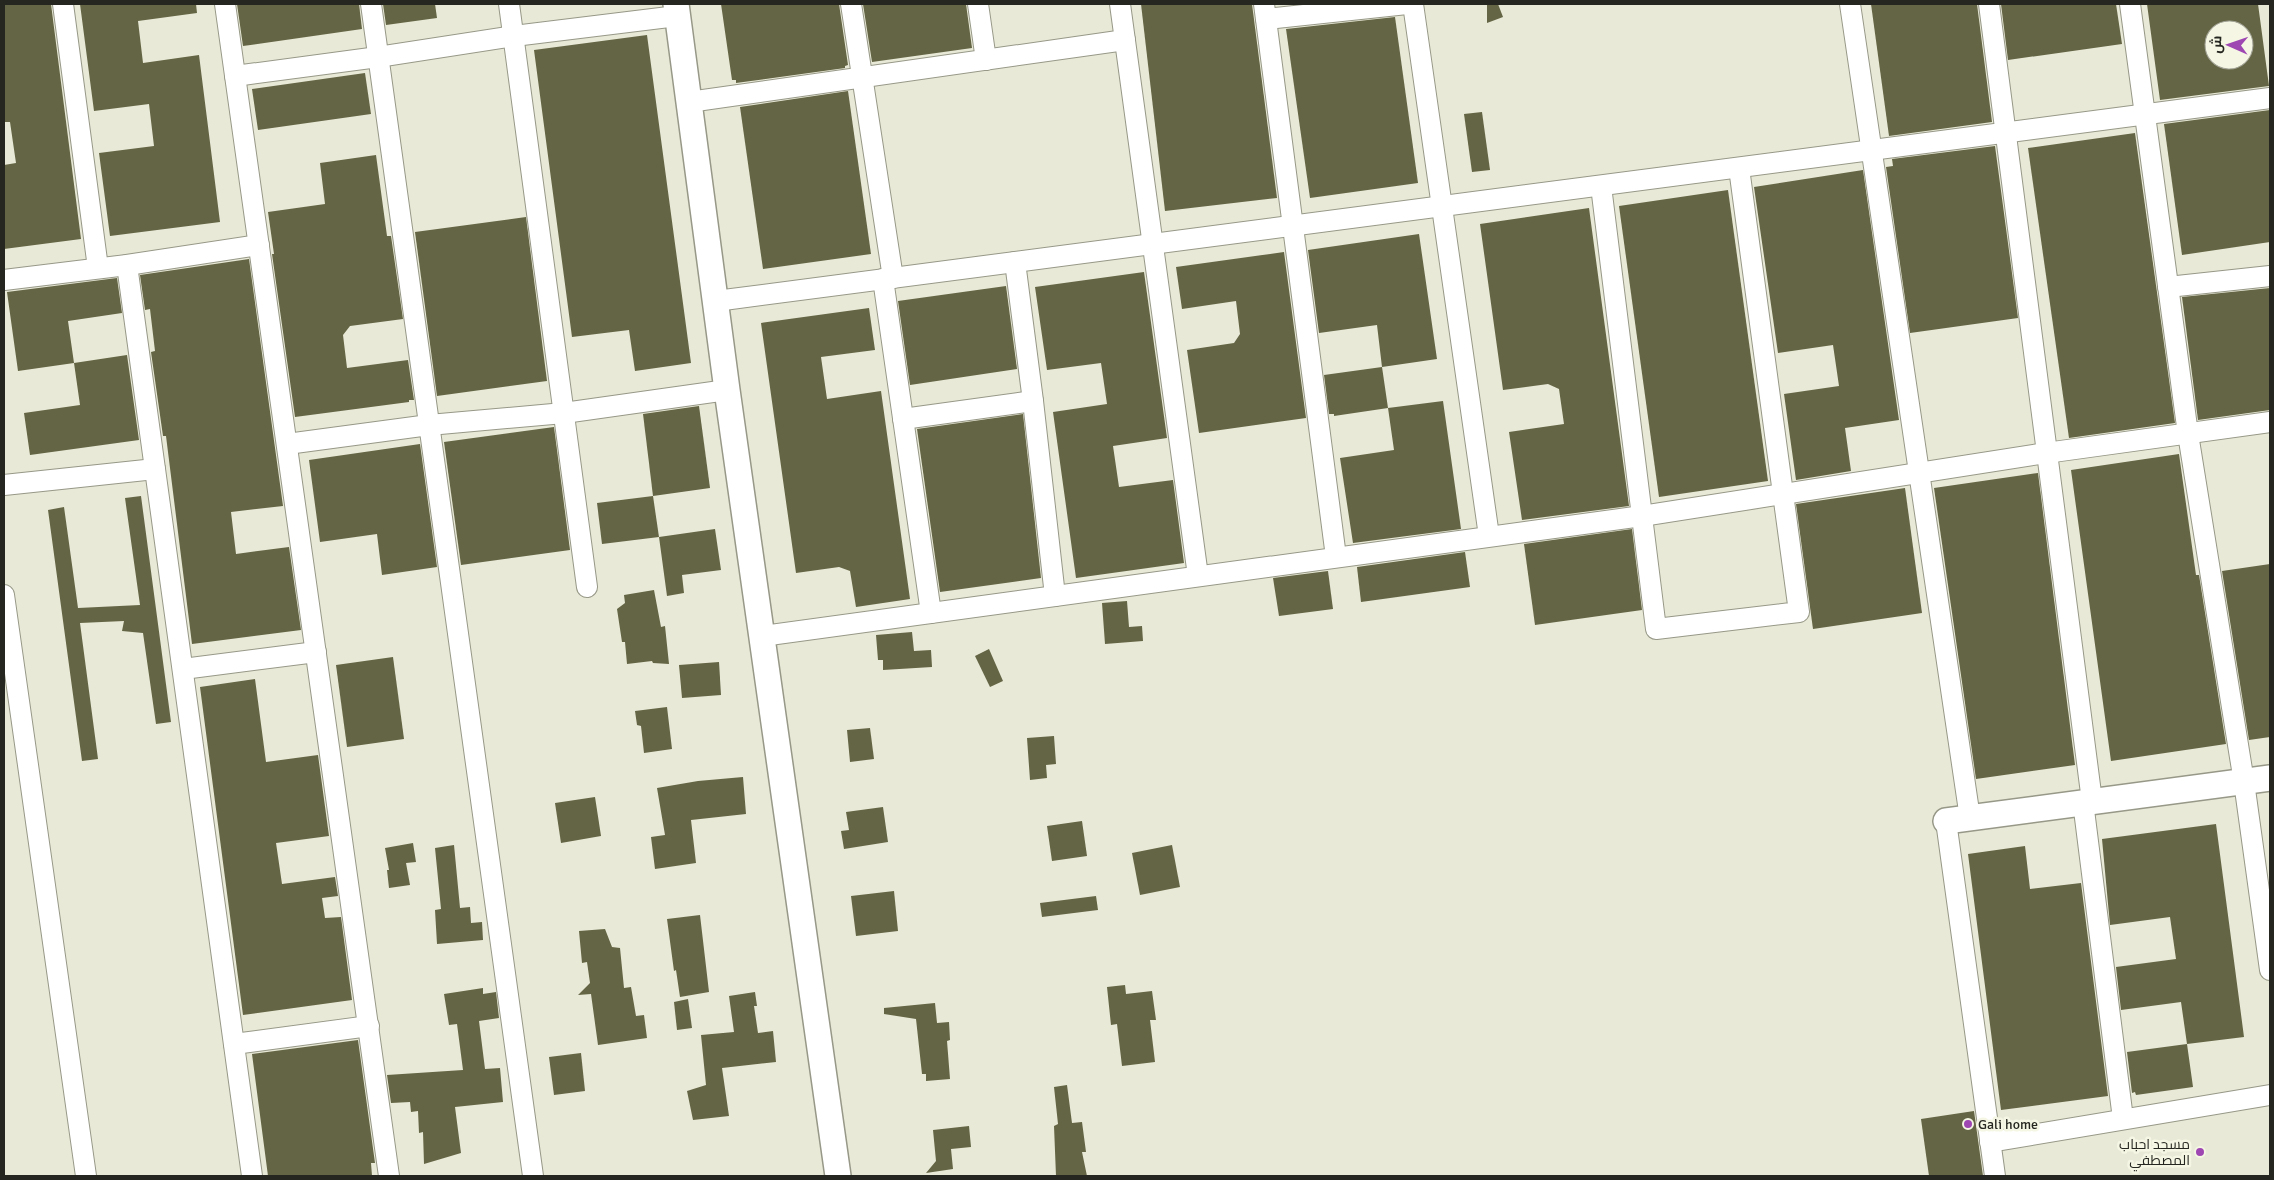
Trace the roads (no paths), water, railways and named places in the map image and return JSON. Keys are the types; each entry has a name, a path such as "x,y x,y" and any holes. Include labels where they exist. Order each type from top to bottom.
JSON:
{"street":[{"path":"63,4 98,268"},
{"path":"225,4 390,1176"},
{"path":"371,4 533,1176"},
{"path":"509,4 587,587"},
{"path":"851,4 888,278 903,419 931,613"},
{"path":"978,4 986,60"},
{"path":"1120,4 1198,576"},
{"path":"1336,557 1264,11 1407,4"},
{"path":"1413,4 1489,536"},
{"path":"1850,4 1918,473 1958,819 1995,1176"},
{"path":"1988,4 2046,453 2088,801 2123,1119"},
{"path":"2130,4 2188,434 2244,782 2270,970"},
{"path":"235,76 378,57 676,10 727,390 838,1176"},
{"path":"689,102 1125,40"},
{"path":"716,301 2270,98"},
{"path":"1601,186 1656,629 1799,612 1739,168"},
{"path":"4,280 127,265 259,245"},
{"path":"1014,262 1033,401 1055,596"},
{"path":"127,265 252,1176"},
{"path":"2168,287 2270,276"},
{"path":"287,444 429,425 564,413 727,390"},
{"path":"903,419 1033,401"},
{"path":"762,636 1642,516 2046,453 2270,422"},
{"path":"4,485 155,469"},
{"path":"4,595 86,1176"},
{"path":"183,669 316,652"},
{"path":"1958,819 2270,778"},
{"path":"234,1044 368,1026"},
{"path":"1990,1142 2270,1095"}],"place":[{"name":"Gali home","path":"1968,1124"},
{"name":"مسجد احباب المصطفي","path":"2200,1152"}]}
